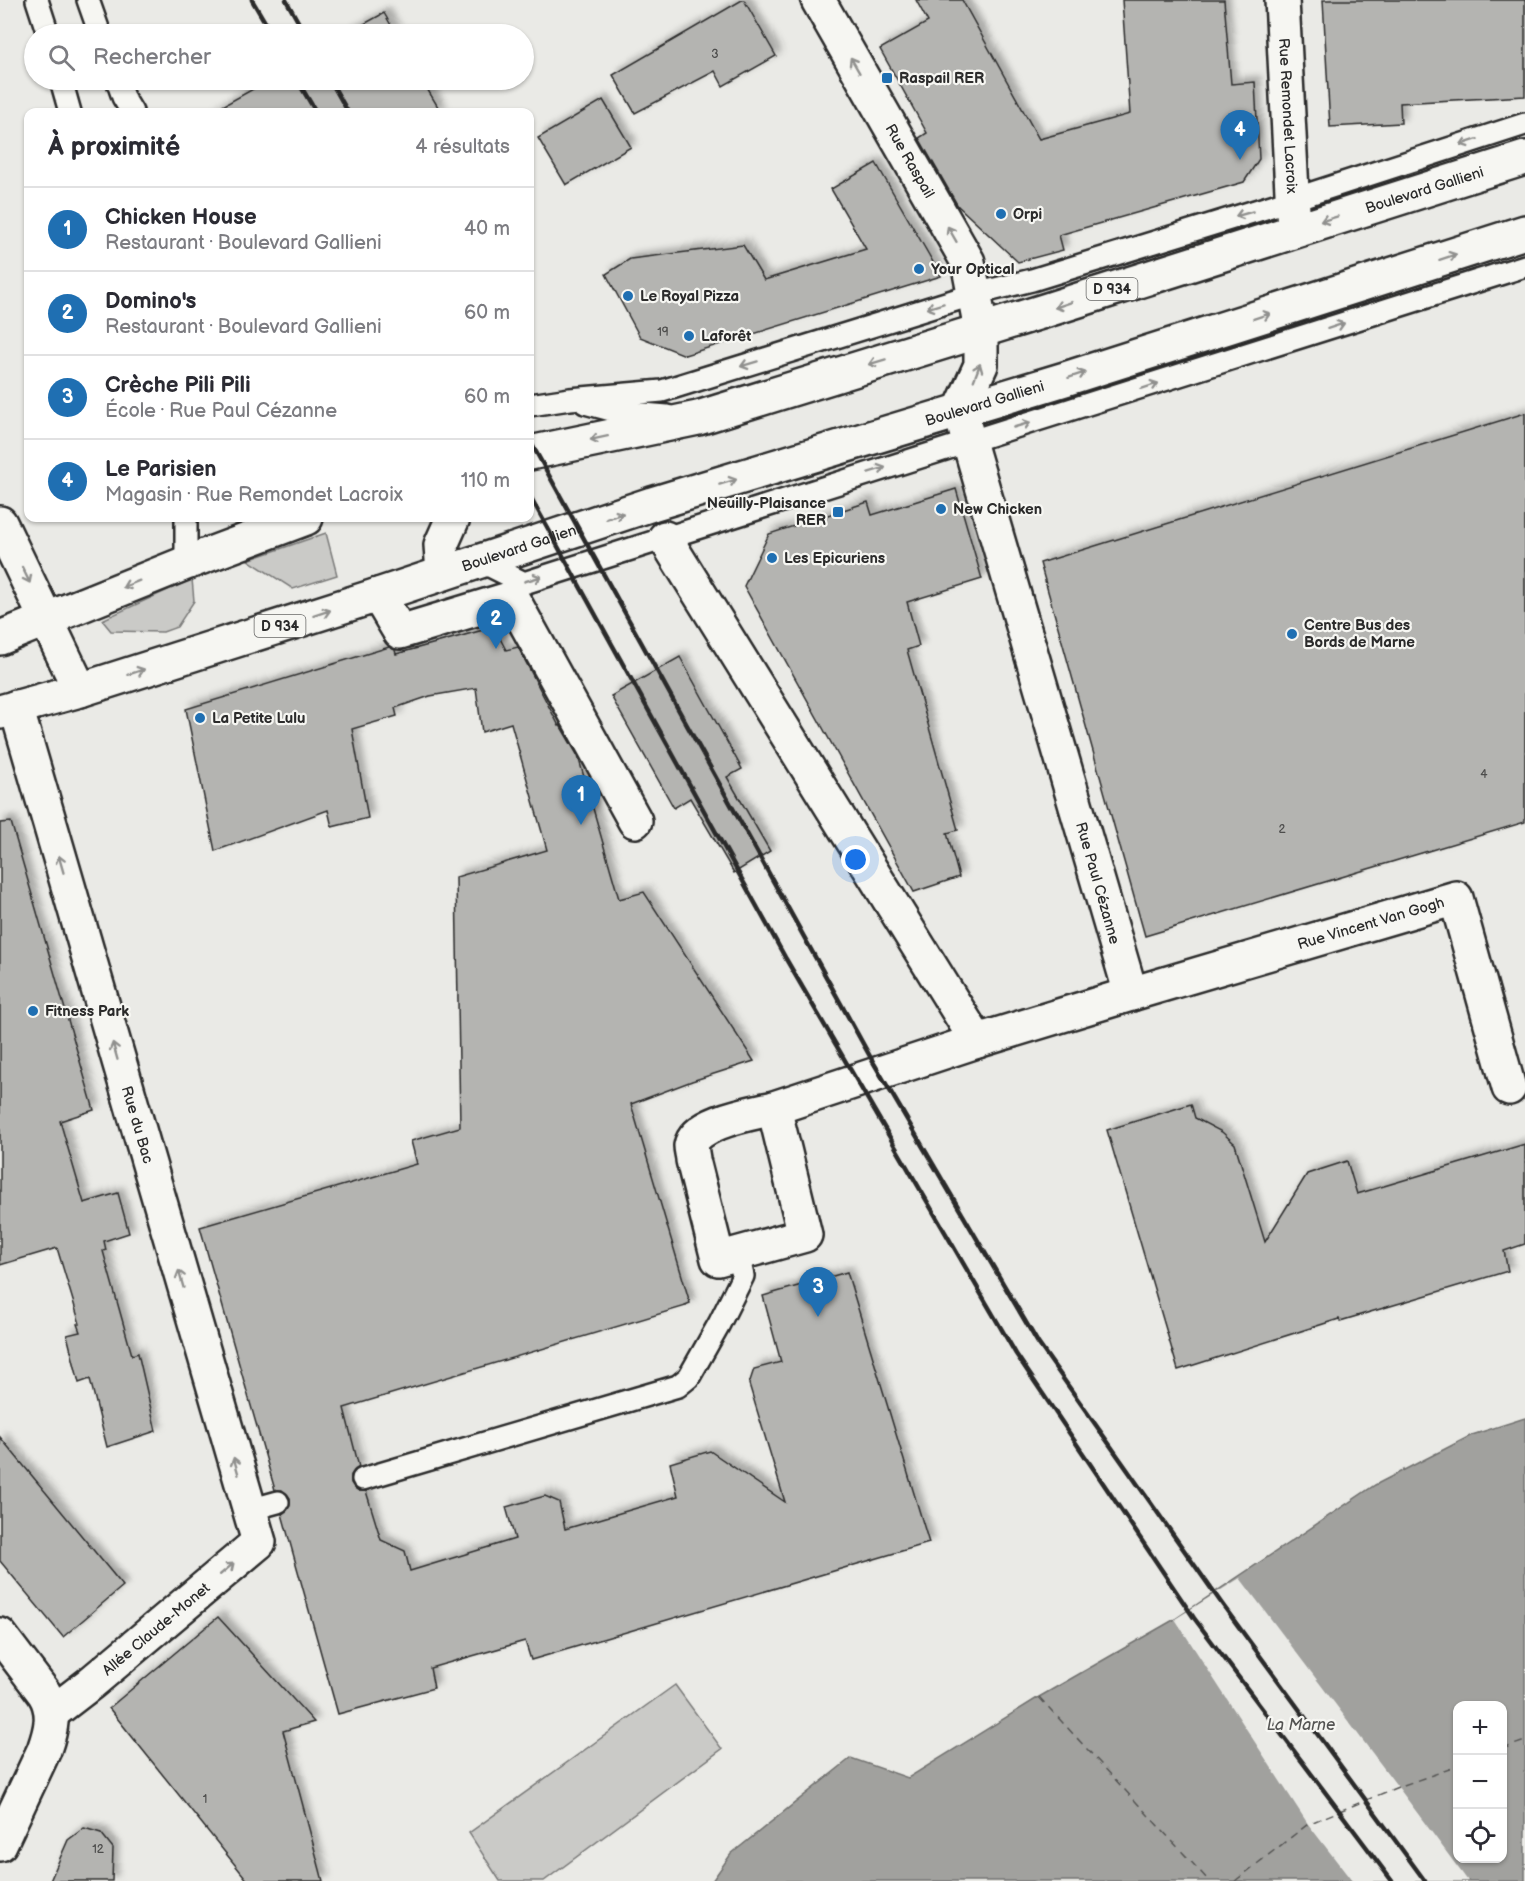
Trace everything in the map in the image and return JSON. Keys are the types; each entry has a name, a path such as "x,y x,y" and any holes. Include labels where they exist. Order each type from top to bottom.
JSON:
{"street":[{"name":"Rue Raspail","path":"818,0 968,262 981,329 981,365 965,426"},
{"name":"Rue Remondet Lacroix","path":"1282,0 1294,215"},
{"name":"Boulevard Gallieni","path":"534,452 698,418 1044,311 1294,215 1525,158"},
{"name":"Boulevard Gallieni","path":"8,710 80,690 378,595 652,504 965,426 1525,232"},
{"name":"Rue Paul Cézanne","path":"965,426 1131,994"},
{"path":"0,638 186,563 295,522"},
{"name":"Boulevard Gallieni","path":"443,573 441,545 451,522"},
{"path":"0,523 80,690"},
{"path":"665,538 976,1041"},
{"path":"378,595 400,632 512,598 635,821"},
{"name":"Rue du Bac","path":"8,710 264,1506 259,1542"},
{"name":"Rue Vincent Van Gogh","path":"1131,994 1456,898 1509,1088"},
{"path":"774,1108 805,1235 718,1259 691,1146 696,1138 717,1122 774,1108 976,1041 1131,994"},
{"name":"Allée Claude-Monet","path":"52,1713 92,1683 259,1542"},
{"path":"0,1635 44,1693 52,1713 44,1750 0,1844"}],"lane":[{"path":"38,0 45,24"},
{"path":"88,0 96,24"},
{"path":"64,90 69,108"},
{"path":"121,90 130,108"},
{"path":"534,404 662,391 975,294 1294,215 1525,124"},
{"path":"480,561 524,583 665,538 965,426 1074,410 1525,266"},
{"path":"570,399 619,412 698,418"},
{"path":"186,563 188,522"},
{"path":"235,545 255,522"},
{"path":"0,621 46,618"},
{"path":"363,1479 678,1386 689,1377 720,1324 743,1276 738,1254"}],"shaded area":[{"path":"326,533 337,575 293,589 248,560"},
{"path":"192,579 194,601 177,627 163,632 111,631 102,620"},
{"path":"675,1685 722,1749 544,1881 500,1881 469,1833"}],"water":[{"name":"La Marne","path":"1525,1418 1525,1881 712,1881 731,1854 851,1758 908,1778 1039,1697 1175,1619 1375,1485 1472,1435"}],"pier":[{"path":"1240,1578 1468,1881 1352,1881 1308,1824 1175,1619"}],"building":[{"path":"742,0 776,56 723,86 715,71 635,113 613,75"},
{"path":"916,0 962,0 1039,139 1130,114 1122,0 1224,0 1231,84 1255,82 1259,159 1244,182 1059,235 1063,250 1018,262 958,206 919,138 927,133 880,49 928,22"},
{"path":"1323,0 1525,0 1525,96 1400,103 1401,123 1330,127"},
{"path":"384,13 390,24 364,24"},
{"path":"251,90 428,90 439,108 219,108"},
{"path":"603,100 631,147 566,185 538,138"},
{"path":"876,163 941,276 685,355 640,337 606,274 630,259 743,245 764,280 866,249 831,189"},
{"name":"Centre Bus des Bords de Marne","path":"1525,413 1525,822 1145,936 1040,563"},
{"path":"956,489 982,579 907,602 919,646 907,650 958,830 947,833 959,877 914,892 744,586 769,534 868,502 872,515"},
{"path":"494,627 506,650 518,647 559,726 578,756 619,899 644,892 754,1061 631,1104 690,1303 344,1408 359,1467 351,1475 351,1483 359,1491 366,1491 381,1540 405,1551 410,1571 515,1539 506,1507 545,1496 559,1502 565,1529 678,1496 670,1463 710,1451 785,1502 749,1384 754,1369 781,1362 763,1296 847,1272 929,1543 531,1660 525,1641 430,1668 434,1688 338,1714 282,1514 290,1506 290,1498 282,1490 275,1490 200,1227 417,1164 411,1141 460,1127 456,877 547,850 511,723 482,732 476,688 430,696 395,708 397,716 352,729 368,818 332,827 328,810 215,851 186,709 389,647 395,650 396,654"},
{"path":"680,657 742,769 727,777 770,851 734,873 690,798 674,808 611,696"},
{"path":"11,822 94,1110 60,1121 84,1203 118,1193 129,1233 104,1241 106,1250 103,1251 132,1355 138,1353 156,1431 107,1447 90,1379 79,1383 67,1335 80,1332 77,1324 80,1324 57,1248 0,1265 0,823"},
{"path":"1191,1104 1195,1118 1222,1132 1235,1144 1265,1242 1307,1174 1347,1161 1357,1194 1525,1144 1525,1244 1504,1251 1508,1271 1340,1321 1339,1319 1178,1370 1107,1130"},
{"path":"0,1437 123,1586 63,1637 0,1561"},
{"path":"218,1617 314,1722 283,1731 323,1881 248,1881 109,1708"},
{"path":"84,1828 101,1833 113,1848 112,1881 50,1881 68,1840"}],"ferry route":[{"path":"1039,1697 1209,1881"},
{"path":"1507,1747 1525,1741"},
{"path":"1235,1881 1308,1824 1398,1787 1453,1768"}],"railway":[{"path":"252,0 266,24"},
{"path":"286,0 299,24"},
{"path":"303,90 314,108"},
{"path":"336,90 346,108"},
{"path":"534,448 872,1060 1038,1343 1222,1604 1425,1881"},
{"path":"534,503 786,959 1016,1354 1194,1618 1392,1881"}],"place":[{"name":"Raspail RER","path":"887,78"},
{"name":"Le Parisien","path":"1240,160"},
{"name":"Orpi","path":"1001,214"},
{"name":"Your Optical","path":"919,269"},
{"name":"Le Royal Pizza","path":"628,296"},
{"name":"Laforêt","path":"689,336"},
{"name":"New Chicken","path":"941,509"},
{"name":"Neuilly-Plaisance RER","path":"838,512"},
{"name":"Les Epicuriens","path":"772,558"},
{"name":"Centre Bus des Bords de Marne","path":"1292,634"},
{"name":"Domino's","path":"496,649"},
{"name":"La Petite Lulu","path":"200,718"},
{"name":"Chicken House","path":"581,825"},
{"name":"Fitness Park","path":"33,1011"},
{"name":"Crèche Pili Pili","path":"818,1317"}]}
